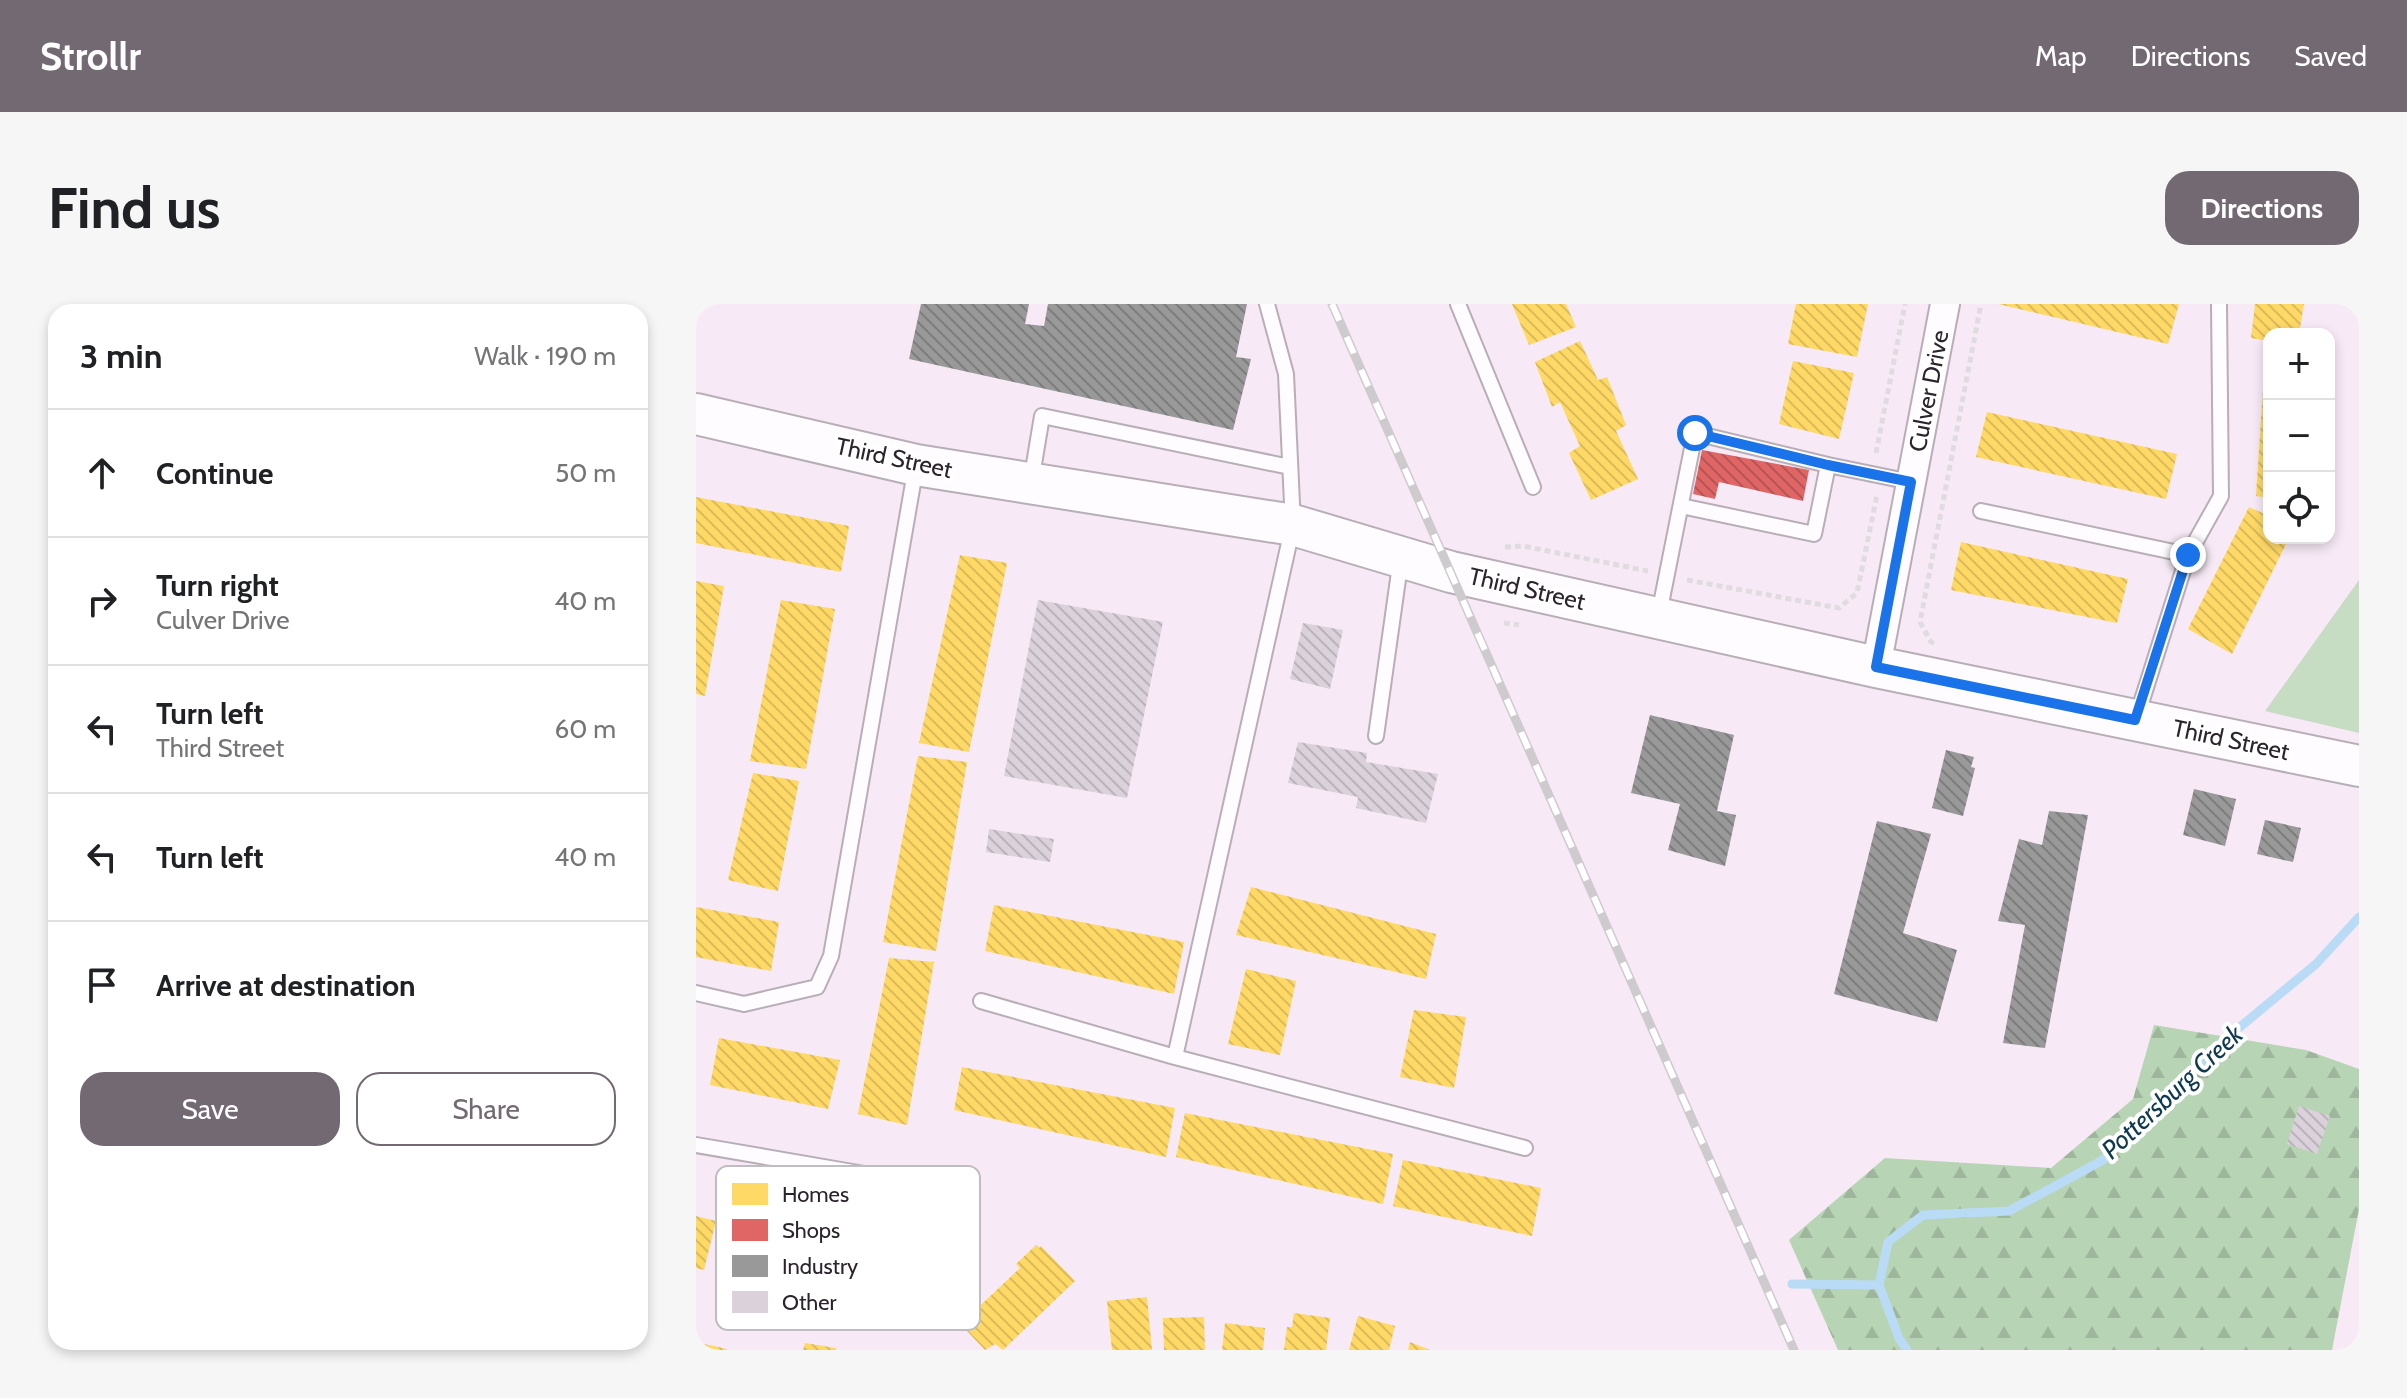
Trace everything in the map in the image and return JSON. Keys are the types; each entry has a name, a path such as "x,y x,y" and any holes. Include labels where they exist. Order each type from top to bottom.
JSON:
{"street":[{"name":"Culver Drive","path":"1876,667 1945,304"},
{"name":"Third Street","path":"696,414 916,465 1293,525 1451,572 1876,667 2359,766"}],"lane":[{"path":"1175,1057 1293,525 1286,374 1267,304"},
{"path":"1458,304 1533,487"},
{"path":"2135,720 2188,555 2221,496 2219,304"},
{"path":"1031,483 1042,416 1290,467"},
{"path":"1658,618 1695,433 1911,482"},
{"path":"697,997 744,1004 817,987 831,956 916,465"},
{"path":"1681,506 1814,534 1828,465"},
{"path":"1981,511 2188,555"},
{"path":"1376,736 1401,558"},
{"path":"981,1001 1175,1057 1525,1148"},
{"path":"696,1145 818,1166"}],"path":[{"path":"1876,453 1905,304"},
{"path":"1945,645 1931,642 1920,622 1981,304"},
{"path":"1682,579 1839,608 1857,593 1877,491"},
{"path":"1501,548 1523,546 1649,572"}],"green space":[{"path":"2359,580 2359,733 2265,711"},
{"path":"2154,1025 2306,1050 2359,1069 2359,1209 2332,1350 1838,1350 1789,1240 1885,1158 2051,1168 2133,1099"}],"building: Homes":[{"path":"1512,304 1566,304 1576,327 1529,345"},
{"path":"1796,304 1868,304 1857,357 1788,344"},
{"path":"1998,304 2179,304 2168,344"},
{"path":"2255,304 2304,304 2300,328 2263,328 2263,340 2251,338"},
{"path":"1580,341 1598,380 1607,377 1626,425 1616,431 1638,479 1591,500 1569,453 1580,446 1560,402 1552,407 1535,362"},
{"path":"1793,361 1854,373 1839,439 1779,424"},
{"path":"2263,389 2263,497 2256,496"},
{"path":"1987,412 2177,454 2166,499 1976,457"},
{"path":"696,497 849,526 841,572 696,543"},
{"path":"2249,507 2263,513 2263,544 2286,544 2232,654 2188,629"},
{"path":"1961,542 2128,579 2117,623 1951,590"},
{"path":"960,555 1007,563 969,752 919,743"},
{"path":"696,581 724,586 705,696 696,694"},
{"path":"781,600 835,609 806,769 750,761"},
{"path":"918,756 967,762 936,951 883,942"},
{"path":"753,773 799,781 778,891 728,880"},
{"path":"1251,887 1436,934 1426,979 1236,935"},
{"path":"994,905 1184,942 1174,994 985,951"},
{"path":"696,907 779,922 771,971 696,957"},
{"path":"889,958 934,962 907,1125 858,1114"},
{"path":"1246,969 1296,981 1280,1055 1228,1044"},
{"path":"1414,1010 1466,1017 1454,1088 1400,1077"},
{"path":"719,1038 840,1060 828,1109 710,1085"},
{"path":"962,1067 1175,1108 1166,1157 954,1110"},
{"path":"1185,1113 1393,1154 1383,1204 1176,1157"},
{"path":"1403,1160 1541,1188 1532,1236 1393,1206"},
{"path":"696,1216 716,1221 704,1270 696,1268"},
{"path":"1036,1245 1041,1246 1075,1281 1003,1350 995,1344 985,1350 967,1331 980,1330 980,1306 1020,1268 1016,1264"},
{"path":"1147,1297 1152,1350 1112,1350 1107,1301"},
{"path":"1294,1313 1330,1318 1326,1350 1284,1350 1287,1327 1292,1327"},
{"path":"1358,1316 1395,1326 1389,1350 1349,1350"},
{"path":"1204,1317 1205,1350 1164,1350 1163,1318"},
{"path":"1225,1323 1265,1328 1263,1350 1222,1350"},
{"path":"696,1342 727,1349 727,1350 696,1350"},
{"path":"1410,1342 1430,1350 1408,1350"},
{"path":"805,1343 836,1348 836,1350 803,1350"}],"building: Shops":[{"path":"1702,450 1809,470 1803,501 1719,482 1715,499 1693,494"}],"building: Industry":[{"path":"921,304 1029,304 1025,324 1044,326 1048,304 1247,304 1236,357 1251,359 1233,430 909,359"},
{"path":"1650,715 1734,735 1717,811 1736,815 1725,866 1668,850 1680,804 1631,793"},
{"path":"1946,750 1974,757 1971,767 1975,768 1963,816 1932,808"},
{"path":"2194,789 2236,799 2225,846 2183,835"},
{"path":"2049,811 2088,815 2045,1048 2003,1043 2025,925 1998,921 2019,839 2042,845"},
{"path":"2265,820 2301,828 2293,862 2257,854"},
{"path":"1877,821 1931,834 1903,933 1957,950 1937,1022 1834,994"}],"building: Other":[{"path":"1038,600 1163,622 1127,798 1004,776"},
{"path":"1303,623 1343,630 1330,689 1290,679"},
{"path":"1298,742 1367,753 1366,762 1438,774 1426,823 1356,808 1358,797 1288,783"},
{"path":"989,829 1054,839 1050,862 986,852"},
{"path":"2299,1106 2330,1116 2317,1154 2287,1144"}],"waterway":[{"name":"Pottersburg Creek","path":"1907,1350 1899,1338 1879,1285 1888,1242 1923,1215 2009,1211 2103,1160 2211,1051 2316,964 2359,917"},
{"path":"1792,1284 1879,1285"}],"railway":[{"path":"1332,304 1794,1350"}],"route":[{"path":"1695,433 1911,482 1876,667 2135,720 2188,555"}]}
